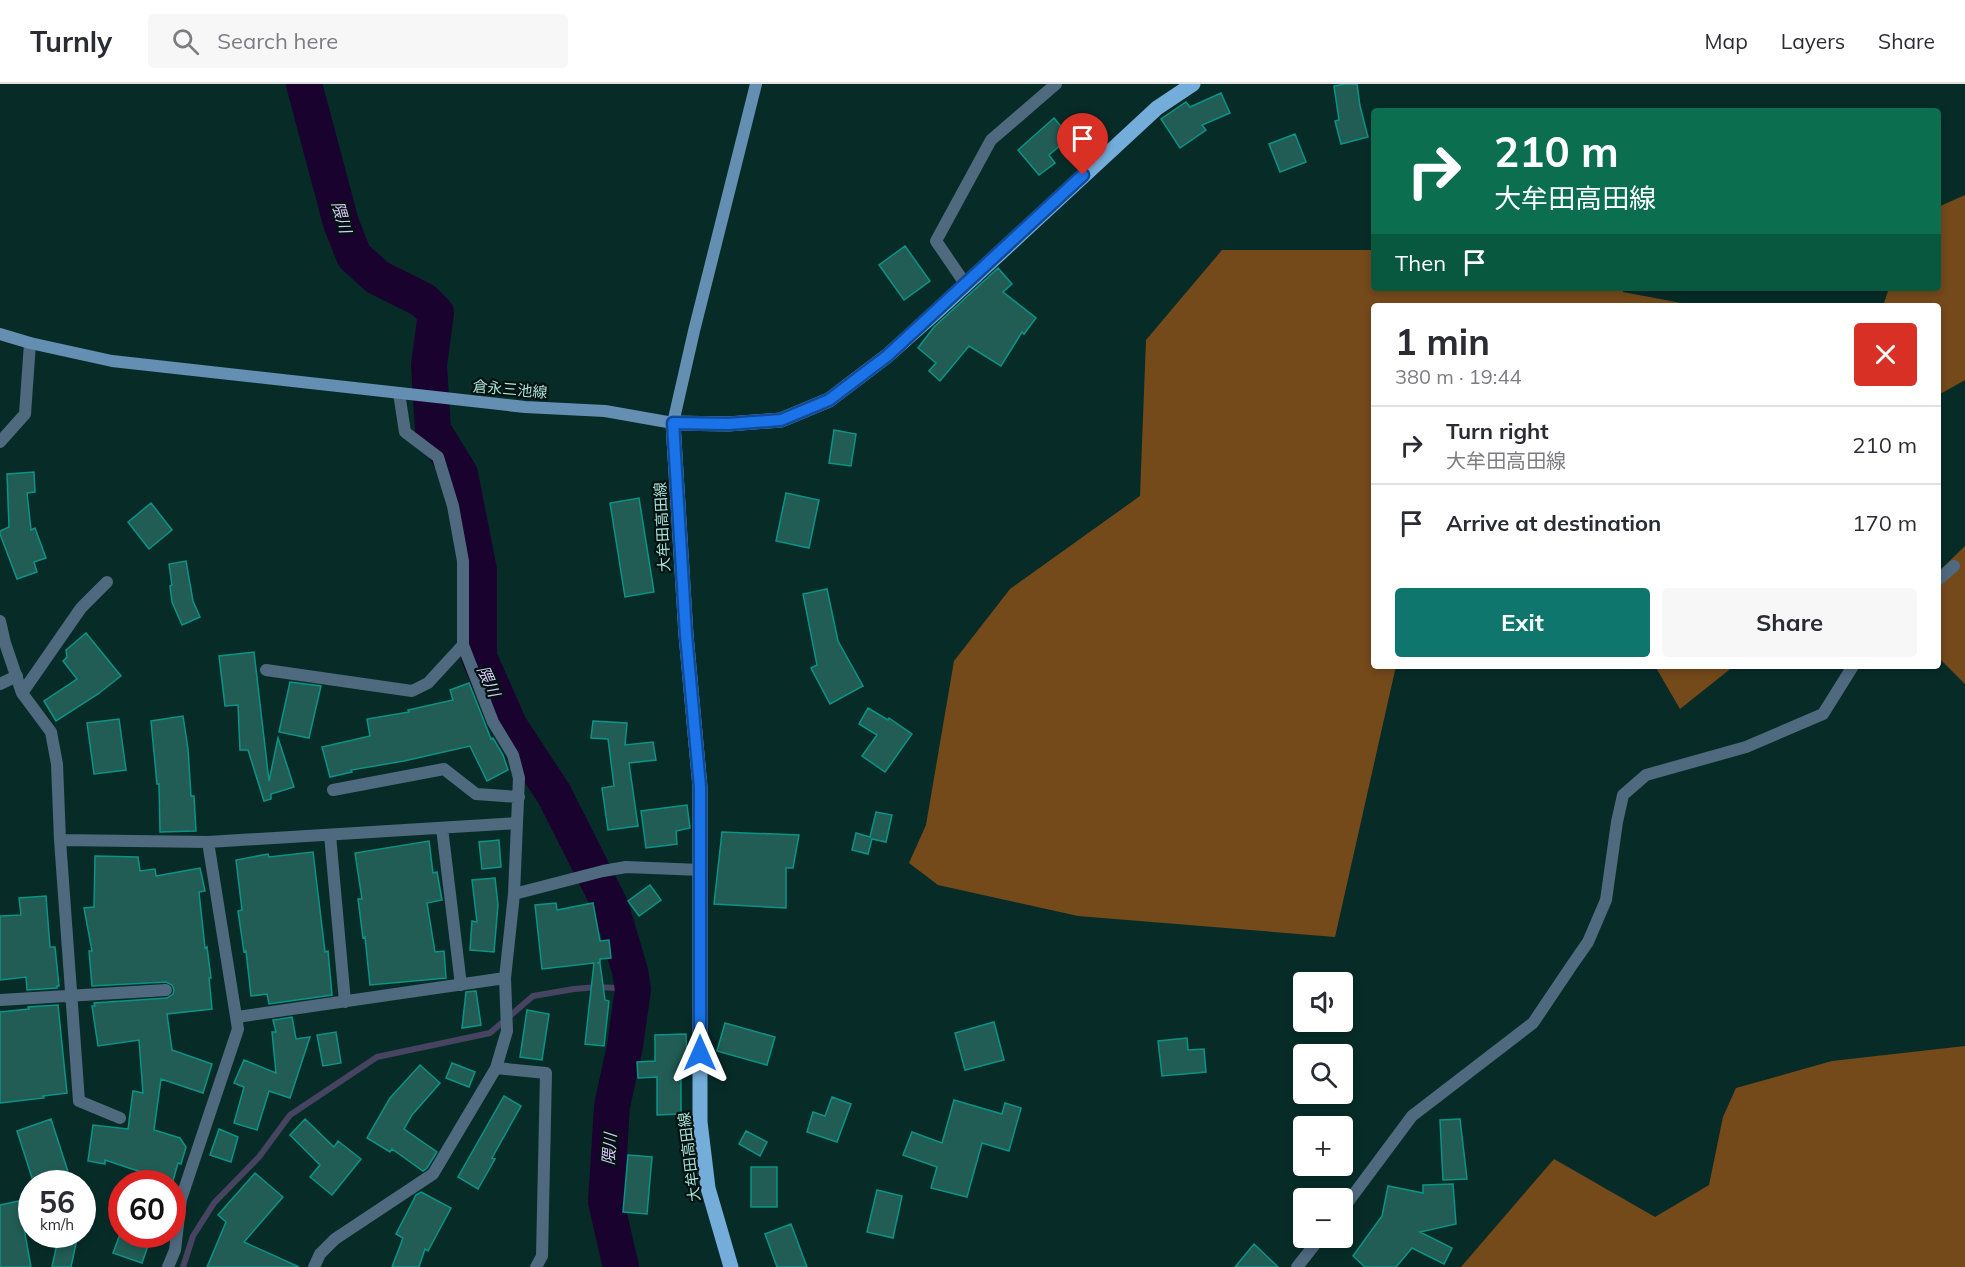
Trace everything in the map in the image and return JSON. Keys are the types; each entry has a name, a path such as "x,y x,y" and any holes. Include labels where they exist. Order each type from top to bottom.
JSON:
{"main road":[{"path":"756,84 673,423 728,424 781,420 829,400 887,356 1157,108 1193,84"},
{"name":"倉永三池線","path":"0,334 112,361 525,407 606,411 673,423"},
{"name":"大牟田高田線","path":"673,423 686,635 700,787 700,1122 708,1188 731,1267"}],"street":[{"path":"966,285 936,241 991,141 1056,84"},
{"path":"0,442 26,414 30,343"},
{"path":"314,1267 320,1254 335,1239 433,1174 496,1068 507,1027 505,978 514,894 519,778 513,755 493,722 463,645 463,561 453,506 438,457 405,432 399,393"},
{"path":"1941,578 1954,567"},
{"path":"22,693 81,608 107,582"},
{"path":"0,621 22,693 51,732 57,764 60,840 79,1101 120,1118"},
{"path":"266,670 412,691 428,683 463,645"},
{"path":"1353,1196 1412,1116 1533,1023 1588,942 1606,900 1623,795 1646,775 1746,747 1823,714 1850,669"},
{"path":"0,684 17,676"},
{"path":"333,790 444,770 476,794 519,797"},
{"path":"60,840 208,842 517,823"},
{"path":"442,828 461,985"},
{"path":"330,835 345,1002"},
{"path":"168,1267 175,1250 182,1199 238,1029 208,842"},
{"path":"514,894 589,874 626,867 701,870"},
{"path":"237,1017 505,978"},
{"path":"0,1000 166,990"},
{"path":"496,1068 546,1072 542,1256 536,1267"},
{"path":"1297,1267 1312,1248"}],"shaded area":[{"path":"1965,195 1965,380 1942,393 1941,303 1884,303 1888,291 1941,291 1941,206"},
{"path":"1222,250 1371,250 1371,291 1623,291 1681,303 1371,303 1371,669 1395,669 1335,937 1078,916 938,885 909,863 926,825 954,661 1010,589 1140,496 1146,340"},
{"path":"1965,546 1965,684 1941,660 1941,569"},
{"path":"1657,669 1730,669 1680,709"},
{"path":"1965,1046 1965,1267 1461,1267 1554,1159 1655,1217 1709,1185 1723,1117 1736,1088 1832,1061"}],"building":[{"path":"1357,84 1368,137 1341,144 1335,121 1339,120 1334,86"},
{"path":"1221,93 1230,113 1202,125 1206,130 1180,148 1161,119 1186,102 1190,107"},
{"path":"1054,118 1070,137 1049,155 1055,163 1039,175 1018,150"},
{"path":"1295,134 1306,162 1280,172 1269,144"},
{"path":"905,246 930,281 904,300 879,265"},
{"path":"998,268 1012,284 1003,292 1036,318 1024,334 1022,332 1001,366 969,346 940,381 929,371 936,363 918,348 934,327"},
{"path":"834,430 856,434 851,466 829,463"},
{"path":"34,472 35,492 27,493 31,530 35,528 46,558 34,562 37,572 17,579 0,534 0,531 9,527 7,474"},
{"path":"786,493 819,500 809,548 776,541"},
{"path":"639,498 654,592 625,597 610,503"},
{"path":"151,503 172,530 149,549 128,522"},
{"path":"186,561 193,601 200,617 182,625 172,602 169,564"},
{"path":"827,589 838,641 863,686 830,704 811,668 817,665 803,594"},
{"path":"86,633 121,676 56,721 44,701 77,679 63,661 67,657 66,650"},
{"path":"254,652 269,781 278,738 294,787 271,794 271,799 264,801 248,750 240,750 238,705 225,706 219,656"},
{"path":"290,682 321,686 309,738 279,732"},
{"path":"469,683 491,739 493,738 503,755 508,770 487,781 470,746 351,770 352,772 330,777 322,747 370,736 367,719 409,712 408,710 453,700 450,690"},
{"path":"868,708 888,720 889,718 912,734 885,772 862,756 877,735 859,724"},
{"path":"183,716 191,796 194,796 196,831 160,832 159,784 157,784 151,721"},
{"path":"119,719 126,770 94,774 87,723"},
{"path":"593,721 627,723 625,745 653,742 656,760 629,763 638,826 608,830 602,788 614,786 608,739 591,738"},
{"path":"687,805 690,828 676,831 677,844 646,848 641,811"},
{"path":"876,812 892,815 886,842 872,839 868,854 852,850 856,833 870,837"},
{"path":"722,832 799,835 793,868 786,868 786,908 714,904"},
{"path":"499,840 501,867 482,869 479,842"},
{"path":"429,841 433,873 437,872 442,900 427,903 435,952 444,951 446,978 370,985 358,899 362,899 355,853"},
{"path":"313,852 325,952 328,951 332,995 269,1004 267,994 251,996 246,951 244,952 238,911 242,910 236,860 268,854 269,857"},
{"path":"95,856 138,857 140,871 155,869 156,876 200,868 205,891 199,892 211,978 209,978 212,1009 167,1014 172,1050 212,1064 203,1093 161,1079 154,1130 180,1138 186,1147 181,1164 178,1163 176,1170 135,1170 105,1160 105,1164 88,1161 93,1125 128,1129 133,1091 143,1093 139,1040 98,1046 92,1006 95,1006 94,1003 167,998 173,994 174,990 172,985 166,982 92,986 89,951 92,951 84,908 94,907"},
{"path":"495,878 498,905 494,952 470,950 472,921 477,922 472,880"},
{"path":"650,885 661,900 639,916 628,901"},
{"path":"46,896 50,947 55,947 59,986 27,990 26,977 0,980 0,916 21,915 19,898"},
{"path":"556,903 557,910 593,903 600,941 609,940 611,958 600,959 597,963 600,963 605,1000 609,1001 604,1046 585,1044 594,963 542,969 535,905"},
{"path":"476,991 481,1025 462,1028 466,992"},
{"path":"58,1005 67,1093 0,1103 0,1012"},
{"path":"527,1010 549,1014 542,1060 520,1057"},
{"path":"292,1017 296,1039 310,1037 290,1098 269,1091 257,1130 234,1123 244,1087 234,1083 244,1060 276,1073 272,1032 276,1032 273,1020"},
{"path":"994,1022 1004,1060 965,1070 955,1033"},
{"path":"725,1023 775,1037 767,1065 717,1051"},
{"path":"336,1032 341,1063 323,1066 317,1035"},
{"path":"686,1034 687,1063 681,1063 681,1114 657,1115 657,1077 638,1078 637,1062 655,1061 655,1035"},
{"path":"1187,1038 1188,1050 1204,1049 1206,1072 1162,1076 1158,1041"},
{"path":"452,1063 475,1072 469,1087 446,1078"},
{"path":"420,1065 440,1083 412,1115 404,1129 437,1152 423,1171 392,1149 390,1152 367,1138 390,1098"},
{"path":"504,1096 521,1106 492,1158 495,1159 478,1189 458,1177"},
{"path":"832,1097 851,1104 837,1142 807,1132 813,1112 825,1116"},
{"path":"954,1100 1002,1114 1005,1103 1021,1108 1009,1151 982,1143 967,1197 931,1188 937,1167 903,1155 912,1132 942,1143"},
{"path":"51,1119 67,1170 30,1170 17,1131"},
{"path":"305,1119 334,1147 338,1141 361,1159 332,1195 310,1177 320,1165 290,1135"},
{"path":"1460,1119 1467,1179 1443,1180 1440,1120"},
{"path":"219,1129 238,1137 231,1162 210,1155"},
{"path":"746,1131 767,1142 760,1156 739,1144"},
{"path":"628,1155 652,1157 647,1214 623,1212"},
{"path":"751,1167 777,1167 777,1207 751,1207"},
{"path":"255,1173 283,1197 244,1242 299,1267 207,1267 226,1222 218,1215"},
{"path":"1453,1184 1456,1224 1420,1232 1452,1248 1444,1264 1412,1248 1396,1267 1365,1267 1353,1256 1382,1216 1388,1186 1423,1193 1423,1185"},
{"path":"877,1190 902,1196 893,1238 867,1232"},
{"path":"421,1192 451,1208 428,1251 425,1249 419,1267 392,1267 403,1238 396,1234 416,1195"},
{"path":"18,1201 18,1248 28,1248 31,1267 0,1267 0,1205"},
{"path":"791,1224 807,1267 777,1267 765,1234"},
{"path":"1254,1244 1278,1267 1235,1267"},
{"path":"56,1248 75,1248 71,1267 52,1267"},
{"path":"115,1248 147,1248 142,1263 113,1253"}],"waterway":[{"name":"隈川","path":"304,84 341,223 354,256 377,277 423,300 436,313 429,365 433,430 460,474 479,570 479,657 510,727 554,794 611,907 630,971 633,989 625,1046 612,1106 606,1202 621,1267"},
{"path":"183,1267 193,1236 214,1203 259,1157 290,1115 377,1057 490,1033 533,996 598,987 633,989"}],"route":[{"path":"700,1053 700,787 686,635 673,423 728,424 781,420 829,400 887,356 1083,175"}]}
